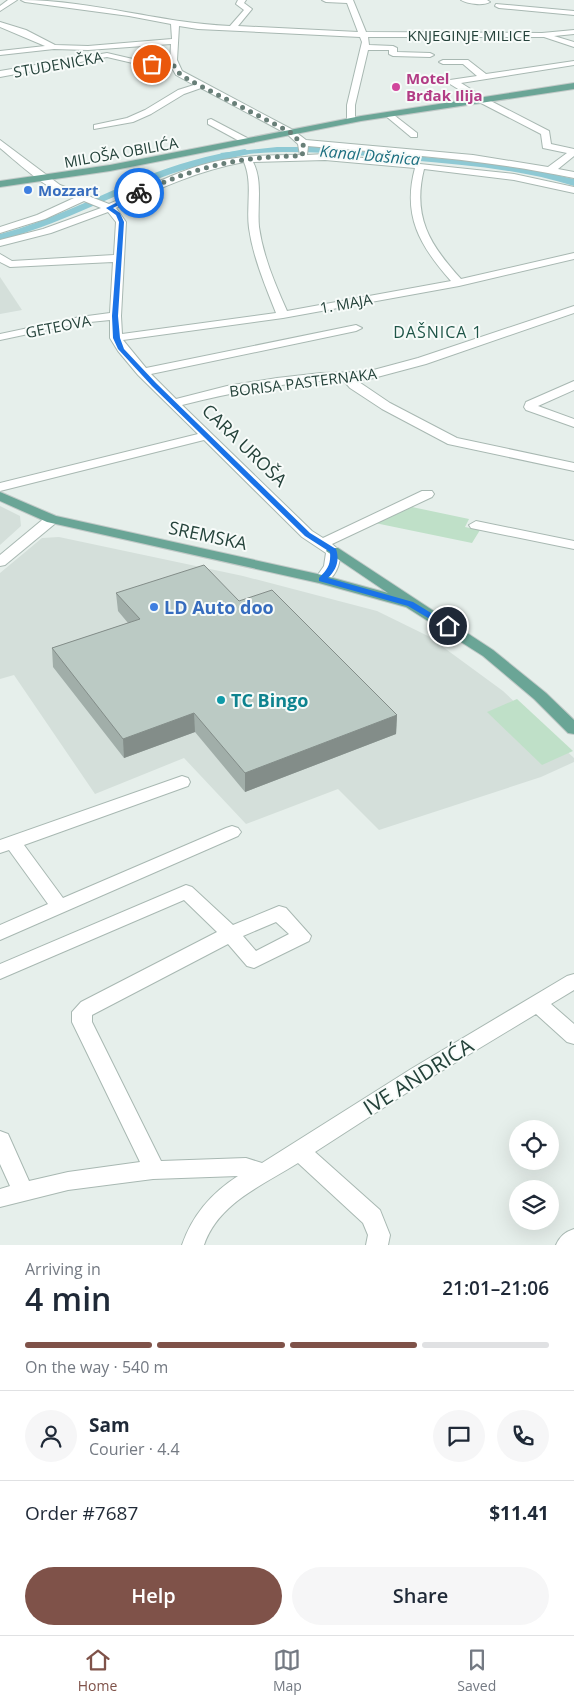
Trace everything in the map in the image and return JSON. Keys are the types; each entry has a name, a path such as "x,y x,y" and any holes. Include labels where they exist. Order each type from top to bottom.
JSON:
{"main road":[{"name":"MILOŠA OBILIĆA","path":"0,184 45,179 171,157 351,120 574,86"},
{"name":"SREMSKA","path":"0,496 52,519 322,579 411,604"},
{"path":"328,547 387,585 411,604 488,653 540,696 574,729"}],"street":[{"path":"0,9 13,0"},
{"path":"25,0 129,14 176,27 172,58 174,66 179,73 290,132 303,150 514,177 574,190"},
{"path":"232,29 248,9 240,4 242,0"},
{"path":"326,0 349,0 366,42 352,105 351,120"},
{"path":"465,0 486,2"},
{"name":"KNJEGINJE MILICE","path":"499,6 574,12"},
{"path":"0,24 24,32 54,47"},
{"name":"KNJEGINJE MILICE","path":"176,27 363,34 542,35 574,33"},
{"path":"564,42 565,36 574,33"},
{"path":"542,35 574,45"},
{"path":"0,53 54,47 88,48 174,41"},
{"path":"365,47 393,48 393,54 430,55"},
{"name":"STUDENIČKA","path":"0,74 107,56 137,62 174,66"},
{"path":"443,62 465,62 483,76"},
{"path":"550,170 572,151 546,146 546,133 482,100 453,82 574,63"},
{"path":"118,113 162,102 200,85"},
{"path":"97,127 130,120 148,112 162,102"},
{"path":"390,114 414,135"},
{"path":"211,122 246,141"},
{"path":"0,143 45,179 65,192 107,207 118,214 122,222 115,316 116,338"},
{"path":"0,243 47,231 175,178 247,158 303,150 474,159 574,175"},
{"path":"247,158 253,170 254,231 259,255 283,315"},
{"path":"420,166 413,196 420,230 441,265 458,283"},
{"path":"0,230 41,217 84,198"},
{"name":"1. MAJA","path":"116,338 283,315 458,283 574,256"},
{"path":"0,257 10,264 120,258"},
{"name":"BORISA PASTERNAKA","path":"173,403 227,390 277,382 366,376 422,361 574,309"},
{"name":"GETEOVA","path":"0,337 80,320 115,316"},
{"path":"142,372 356,328"},
{"name":"CARA UROŠA","path":"116,338 122,349 142,372 173,403 308,534 328,547"},
{"path":"348,378 354,385 386,406 453,441 574,467"},
{"path":"574,385 530,405 530,407 574,423"},
{"path":"0,487 207,436"},
{"path":"322,579 331,570 334,560 328,547 426,494"},
{"path":"0,562 52,519"},
{"path":"476,525 574,545"},
{"path":"60,907 6,845 182,782"},
{"path":"0,933 232,832"},
{"path":"0,972 186,892 230,934 88,1007 82,1012 82,1022 153,1170"},
{"name":"IVE ANDRIĆA","path":"193,1245 194,1238 214,1209 230,1192 300,1151 418,1075 574,981"},
{"path":"536,1003 574,1036"},
{"path":"0,1140 23,1192"},
{"path":"300,1151 372,1217 379,1235 377,1245"},
{"path":"0,1198 68,1181 153,1170 246,1167 264,1173"},
{"path":"567,1245 574,1239"}],"shaded area":[{"path":"0,277 22,310 0,314"},
{"path":"0,506 20,516 21,526 0,545"},
{"path":"59,537 243,576 377,611 428,636 503,691 574,758 574,762 541,777 379,830 338,789 246,824 184,758 95,794 14,675 0,679 0,573 42,538"}],"green space":[{"path":"412,507 469,519 465,527 480,530 472,543 375,523"},
{"path":"517,699 573,751 542,765 487,712"}],"water":[{"path":"277,147 318,147 479,162 539,171 574,179 574,186 533,175 492,168 450,164 317,152 272,152 226,157 220,153"}],"building":[{"name":"TC Bingo","path":"204,565 239,601 272,590 397,715 245,773 194,713 123,739 52,648 140,619 116,593"}],"waterway":[{"name":"Kanal Dašnica","path":"0,237 56,219 169,171 194,163 245,152"}],"way so far":[{"path":"139,193 175,178 247,158 302,156 304,146 290,132 189,80 179,73 174,66 152,64"}],"place":[{"name":"Motel Brđak Ilija","path":"396,87"},
{"name":"Mozzart","path":"28,190"},
{"name":"LD Auto doo","path":"154,607"},
{"name":"TC Bingo","path":"221,700"}],"district":[{"name":"DAŠNICA 1","path":"438,332"}],"route":[{"path":"139,193 109,208 118,214 122,222 115,316 116,338 122,349 154,384 308,534 333,551 334,560 331,570 322,579 411,604 448,626"}]}
